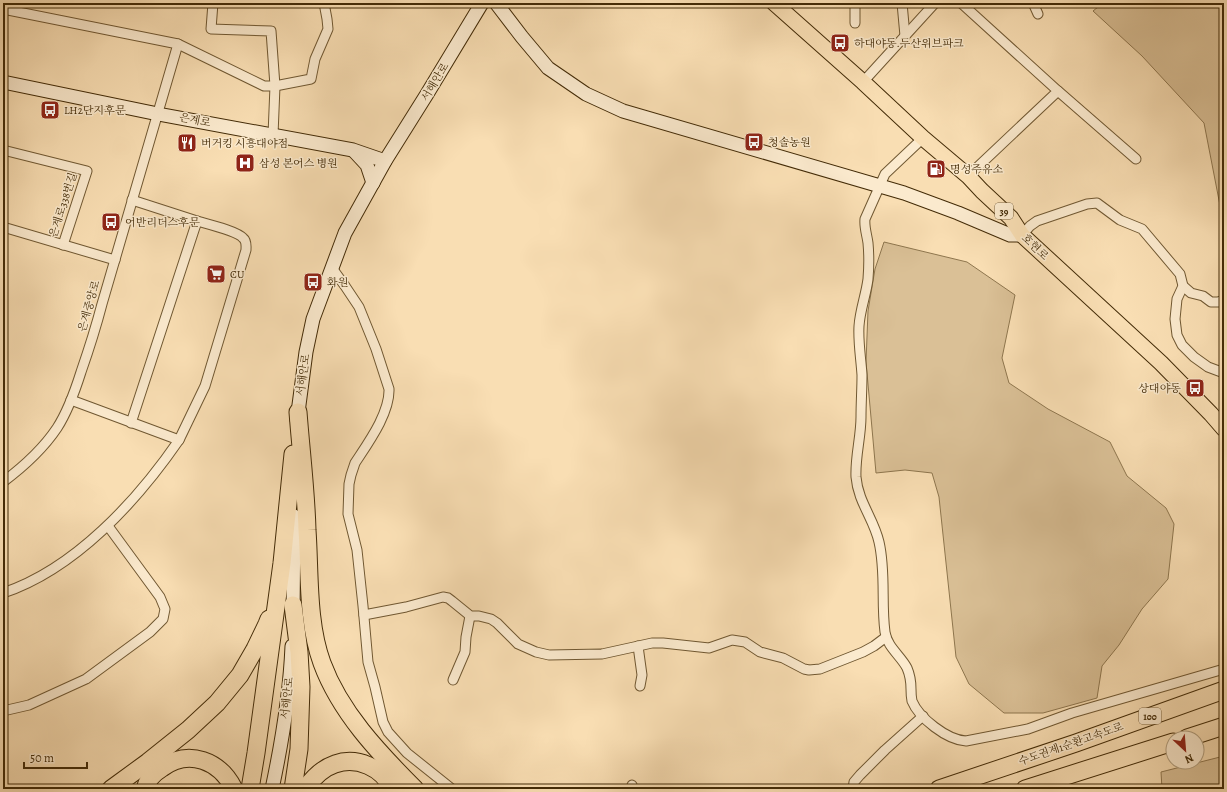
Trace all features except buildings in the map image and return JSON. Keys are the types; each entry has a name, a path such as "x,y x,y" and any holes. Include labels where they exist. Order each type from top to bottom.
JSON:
{"highway":[{"path":"250,789 282,563 298,412"},
{"path":"298,412 307,528 311,610 315,639 321,662 331,685 343,706 376,748 396,771 415,789"},
{"path":"111,789 188,730 217,703 240,675 268,624 282,563"},
{"path":"293,605 299,652 301,687 299,748 293,789"},
{"name":"수도권제1순환고속도로","path":"939,789 1076,743 1224,690"},
{"path":"1205,732 1224,726"},
{"path":"1025,789 1165,745"},
{"path":"144,789 146,783 169,763 194,758 206,761 218,768 227,777 234,789"},
{"path":"305,789 312,779 324,770 335,764 349,762 361,762 373,768 382,774 392,789"}],"main road":[{"name":"호현로","path":"774,3 863,82 923,138 968,176 1011,218 1022,235 1161,362 1224,429"}],"street":[{"path":"213,3 211,29 271,31 275,86 273,136"},
{"path":"3,9 178,44 264,86 275,86 311,79 315,59 328,29 324,3"},
{"name":"서해안로","path":"272,789 286,716 291,665 298,412 306,352 313,319 345,233 385,161 428,94 482,3"},
{"path":"496,3 548,68 592,97 623,111 880,185 958,213 1010,235 1022,235 1037,221 1087,204 1097,203 1120,220 1142,229 1180,274 1183,286 1191,293 1203,296 1210,302 1224,300"},
{"path":"855,3 855,23"},
{"path":"902,3 905,36"},
{"path":"863,82 935,3"},
{"path":"961,3 1136,159"},
{"path":"1033,3 1038,14"},
{"name":"은계중앙로","path":"3,482 19,470 41,448 57,428 71,400 90,346 178,44"},
{"name":"은계로","path":"3,82 158,114 353,150 385,161"},
{"path":"968,176 1058,91"},
{"path":"923,138 885,174 866,216 865,224 868,246 868,272 859,328 862,376 861,418 856,471 862,502 879,542 884,578 884,620 886,637 907,668 911,683 912,701 930,724 947,735 962,741 973,740 1028,729 1072,713 1224,669"},
{"name":"은계로338번길","path":"3,150 88,172 63,245 3,227"},
{"path":"353,150 367,165 373,183"},
{"path":"3,593 49,571 75,553 108,526 161,466 179,440 205,386 246,250 245,240 238,234 132,200"},
{"path":"131,423 198,221"},
{"path":"63,245 115,260"},
{"path":"332,268 359,307 376,348 389,389 387,405 382,417 352,470 348,494 348,514 357,550 368,662 385,728 406,753 452,789"},
{"path":"1183,286 1177,299 1175,319 1177,335 1182,345 1194,357 1208,367 1224,373"},
{"path":"71,400 179,440"},
{"path":"3,711 29,705 86,679 150,632 163,619 165,608 160,597 108,526"},
{"path":"364,615 406,607 443,597 448,598 470,616 479,616 491,619 518,644 536,652 549,654 594,655 652,643 709,648 732,640 741,640 760,652 783,658 804,669 815,670 824,668 862,652 874,646 886,637"},
{"path":"453,680 465,652 470,616"},
{"path":"638,646 642,675 640,686"},
{"path":"853,789 854,782 860,775 923,716"}],"shaded area":[{"path":"1103,3 1224,3 1224,226 1204,123 1142,56 1093,11"},
{"path":"884,242 967,262 1015,295 1002,358 1009,383 1048,409 1110,442 1127,476 1166,508 1174,524 1168,579 1142,609 1119,645 1102,666 1097,698 1043,713 1004,713 969,684 956,657 939,497 932,473 905,470 876,473 866,362 868,311 875,269"},
{"path":"1224,756 1224,789 1162,789 1161,772 1169,770 1205,770 1205,761"}],"place":[{"name":"하대야동.두산위브파크","path":"840,43"},
{"name":"LH2단지후문","path":"50,110"},
{"name":"청솔농원","path":"754,142"},
{"name":"버거킹 시흥대야점","path":"187,143"},
{"name":"삼성 본어스 병원","path":"245,163"},
{"name":"명성주유소","path":"936,169"},
{"name":"어반리더스후문","path":"111,222"},
{"name":"CU","path":"216,274"},
{"name":"화원","path":"313,282"},
{"name":"상대야동","path":"1195,388"}]}
